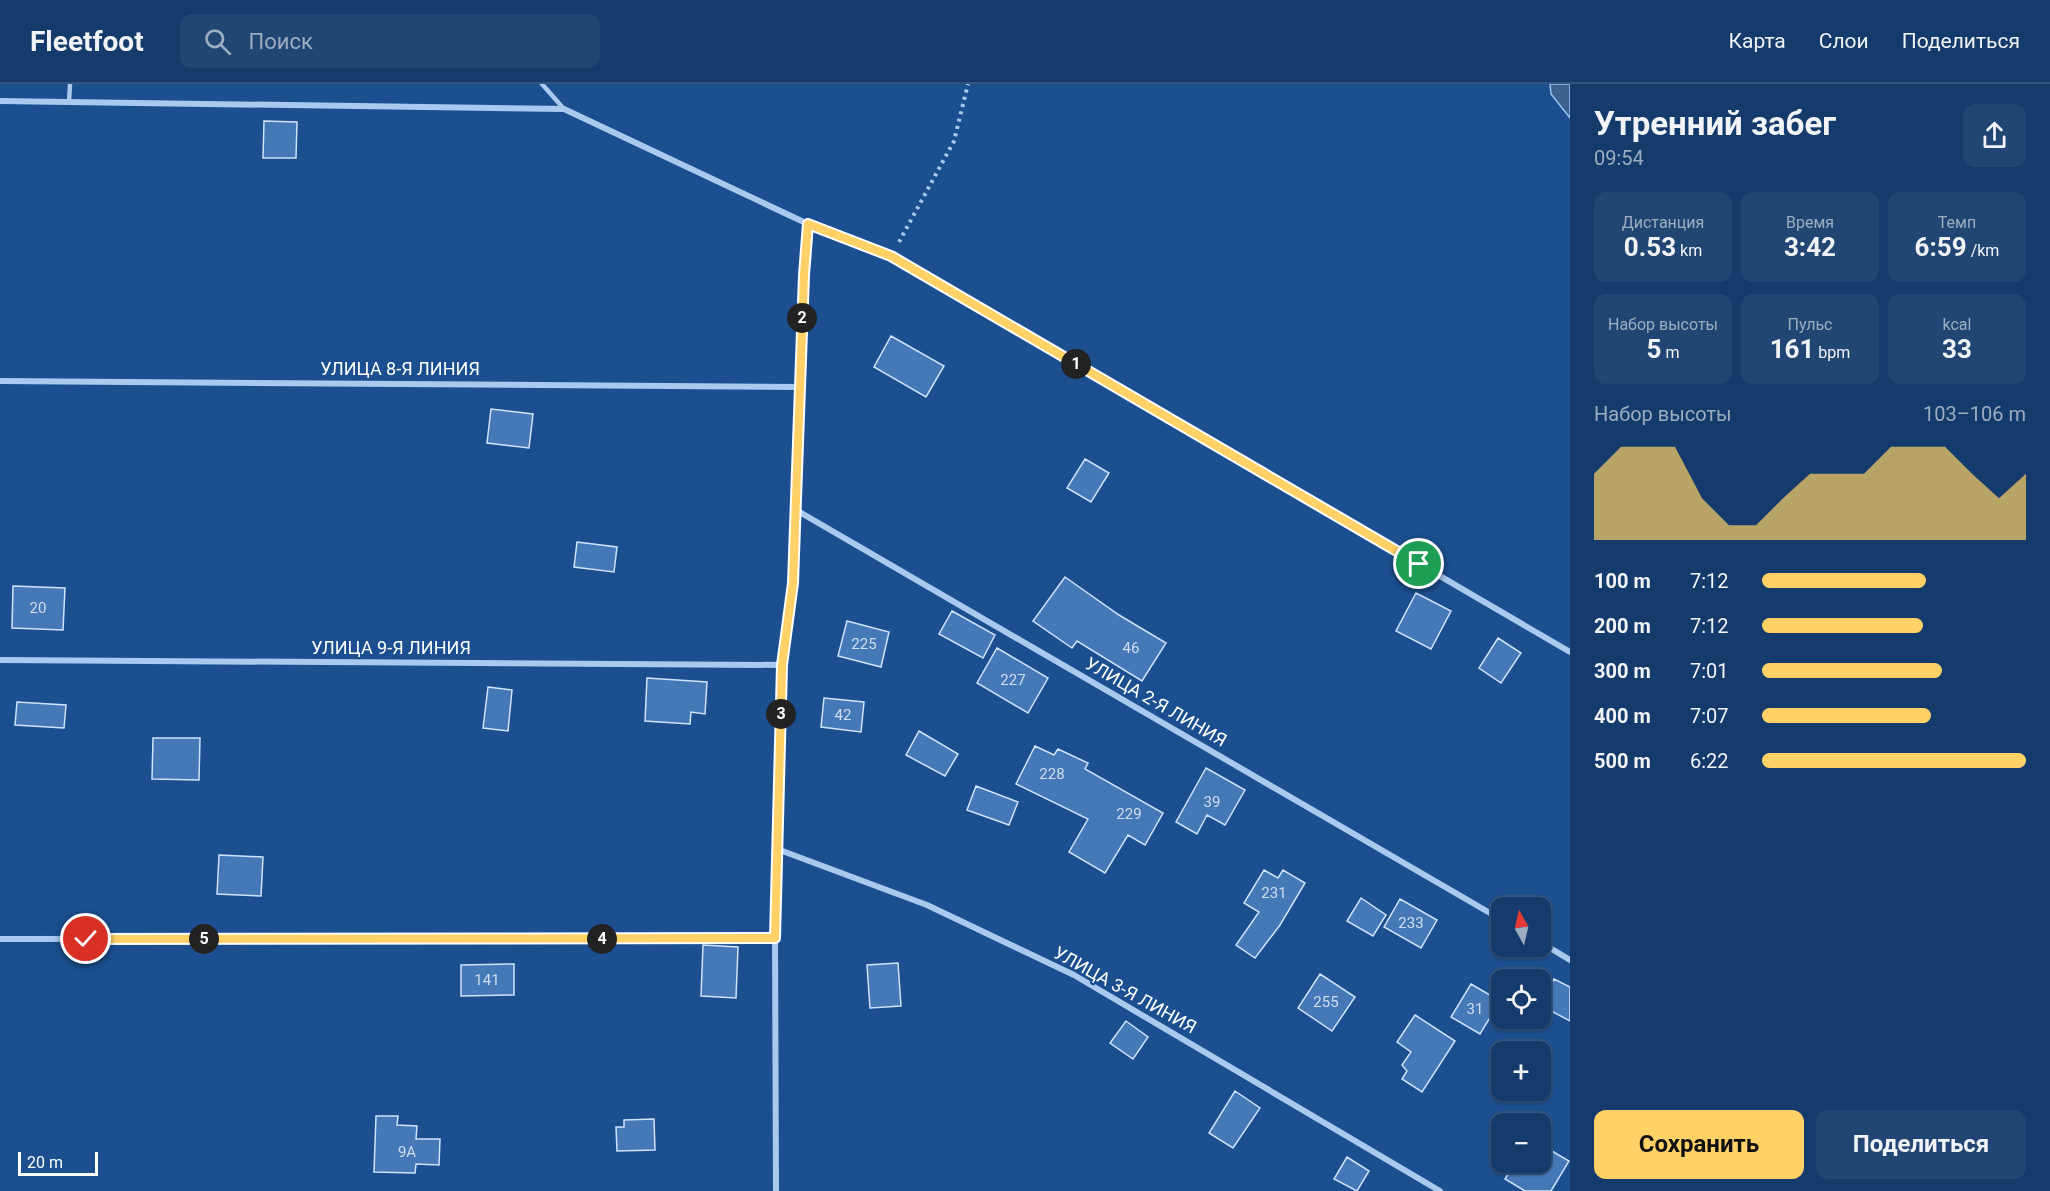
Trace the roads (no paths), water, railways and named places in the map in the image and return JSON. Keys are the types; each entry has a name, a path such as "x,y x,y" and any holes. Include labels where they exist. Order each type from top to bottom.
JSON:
{"street":[{"path":"0,101 564,109 808,224 891,256 1570,652"},
{"path":"776,1191 775,938 782,665 793,583 808,224"},
{"name":"УЛИЦА 8-Я ЛИНИЯ","path":"0,381 800,387"},
{"name":"УЛИЦА 2-Я ЛИНИЯ","path":"796,510 1491,914"},
{"name":"УЛИЦА 9-Я ЛИНИЯ","path":"0,660 782,665"},
{"name":"УЛИЦА 3-Я ЛИНИЯ","path":"777,849 927,906 1074,975 1440,1191"},
{"path":"0,939 775,938"},
{"path":"1551,949 1570,960"}],"lane":[{"path":"69,102 70,84"},
{"path":"543,84 564,109"}],"water":[{"path":"1550,84 1570,84 1570,118 1551,94"}]}
